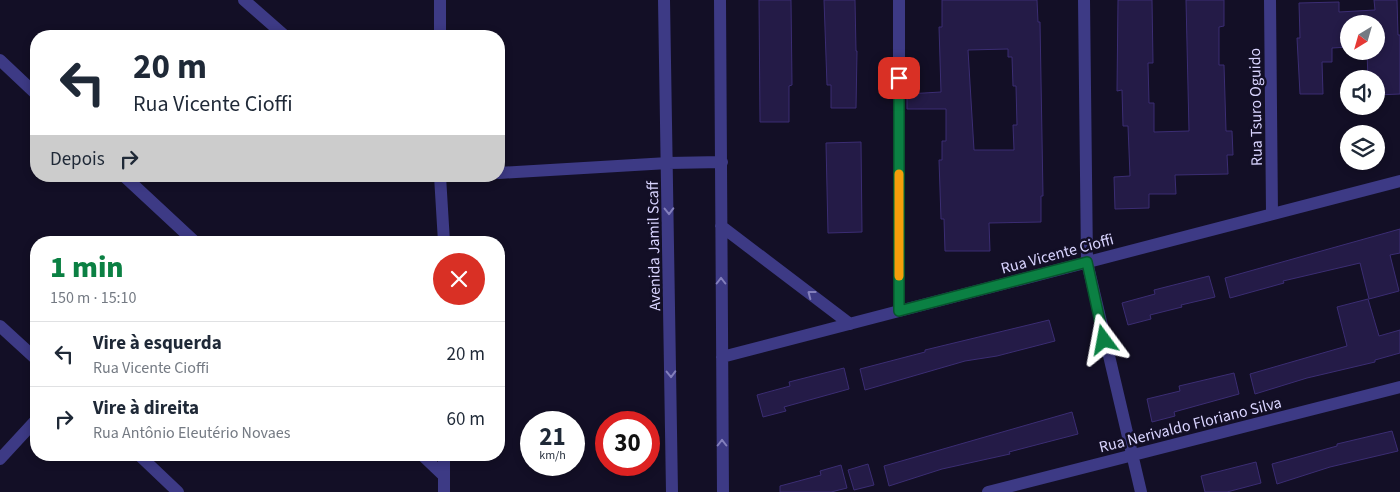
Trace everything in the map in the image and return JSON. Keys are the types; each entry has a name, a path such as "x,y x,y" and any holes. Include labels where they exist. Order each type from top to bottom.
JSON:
{"street":[{"path":"440,0 440,30"},
{"name":"Avenida Jamil Scaff","path":"664,0 672,492"},
{"path":"720,0 723,492"},
{"path":"899,0 899,311"},
{"path":"1084,0 1087,262 1131,456 1141,492"},
{"name":"Rua Tsuro Oguido","path":"1270,0 1272,214"},
{"path":"248,2 278,30"},
{"path":"0,60 30,88"},
{"path":"505,173 668,163 722,162"},
{"name":"Rua Vicente Cioffi","path":"722,357 1400,181"},
{"path":"130,182 189,236"},
{"path":"440,182 444,236"},
{"path":"721,226 850,324"},
{"path":"0,326 30,354"},
{"name":"Rua Nerivaldo Floriano Silva","path":"988,492 1400,387"},
{"path":"0,459 30,426"},
{"path":"145,461 178,492"},
{"path":"428,461 444,476"},
{"path":"444,461 444,492"}],"building":[{"path":"759,0 791,0 792,85 789,86 789,122 760,122"},
{"path":"824,0 855,0 857,51 856,108 831,108 831,85 827,85"},
{"path":"942,0 1037,0 1038,22 1040,22 1043,196 1041,196 1041,222 989,223 990,251 945,251 944,219 941,219 939,160 942,160 942,141 946,141 946,109 907,109 907,94 941,92 939,27 942,27","holes":["1008,49 1008,57 1012,57 1013,86 1016,86 1017,125 1013,125 1014,150 974,150 968,50"]},
{"path":"1118,0 1152,0 1153,63 1148,63 1149,103 1154,103 1154,132 1189,131 1186,0 1224,0 1224,26 1219,27 1219,65 1224,65 1226,131 1232,131 1233,155 1227,155 1228,174 1175,175 1176,194 1149,194 1149,208 1115,209 1114,177 1130,176 1128,126 1123,126 1122,90 1117,91"},
{"path":"1374,0 1397,0 1398,35 1400,35 1400,94 1385,95 1385,70 1368,70 1367,60 1385,60 1385,15 1340,15 1340,48 1332,48 1332,62 1322,62 1323,94 1300,94 1297,38 1300,38 1299,3 1339,2 1339,12 1375,10"},
{"path":"861,142 862,232 828,233 826,143"},
{"path":"1400,229 1400,253 1390,255 1399,291 1369,299 1360,263 1283,281 1284,283 1230,298 1225,278"},
{"path":"1209,276 1215,297 1181,305 1182,307 1150,315 1151,319 1128,325 1122,303 1155,294 1154,290"},
{"path":"1368,299 1379,336 1400,330 1400,353 1375,360 1375,362 1307,378 1255,394 1250,374 1347,346 1337,307"},
{"path":"1049,320 1055,341 997,356 965,361 865,390 860,369 925,352 925,350"},
{"path":"844,368 849,389 784,407 786,411 763,417 757,395 790,386 789,382"},
{"path":"1234,373 1239,394 1174,412 1175,416 1152,422 1147,399 1180,391 1179,386"},
{"path":"1072,412 1078,434 1009,452 1010,454 942,469 889,486 884,466"},
{"path":"1392,431 1398,451 1330,467 1277,484 1272,464 1337,446 1337,444"},
{"path":"1256,462 1261,483 1227,492 1205,492 1201,476"},
{"path":"868,464 874,485 854,490 848,470"},
{"path":"841,465 847,488 831,492 780,492 780,486 821,475 820,471"}],"slow traffic":[{"path":"899,174 899,276"}],"route":[{"path":"899,78 899,311 1087,262 1104,340"}]}
